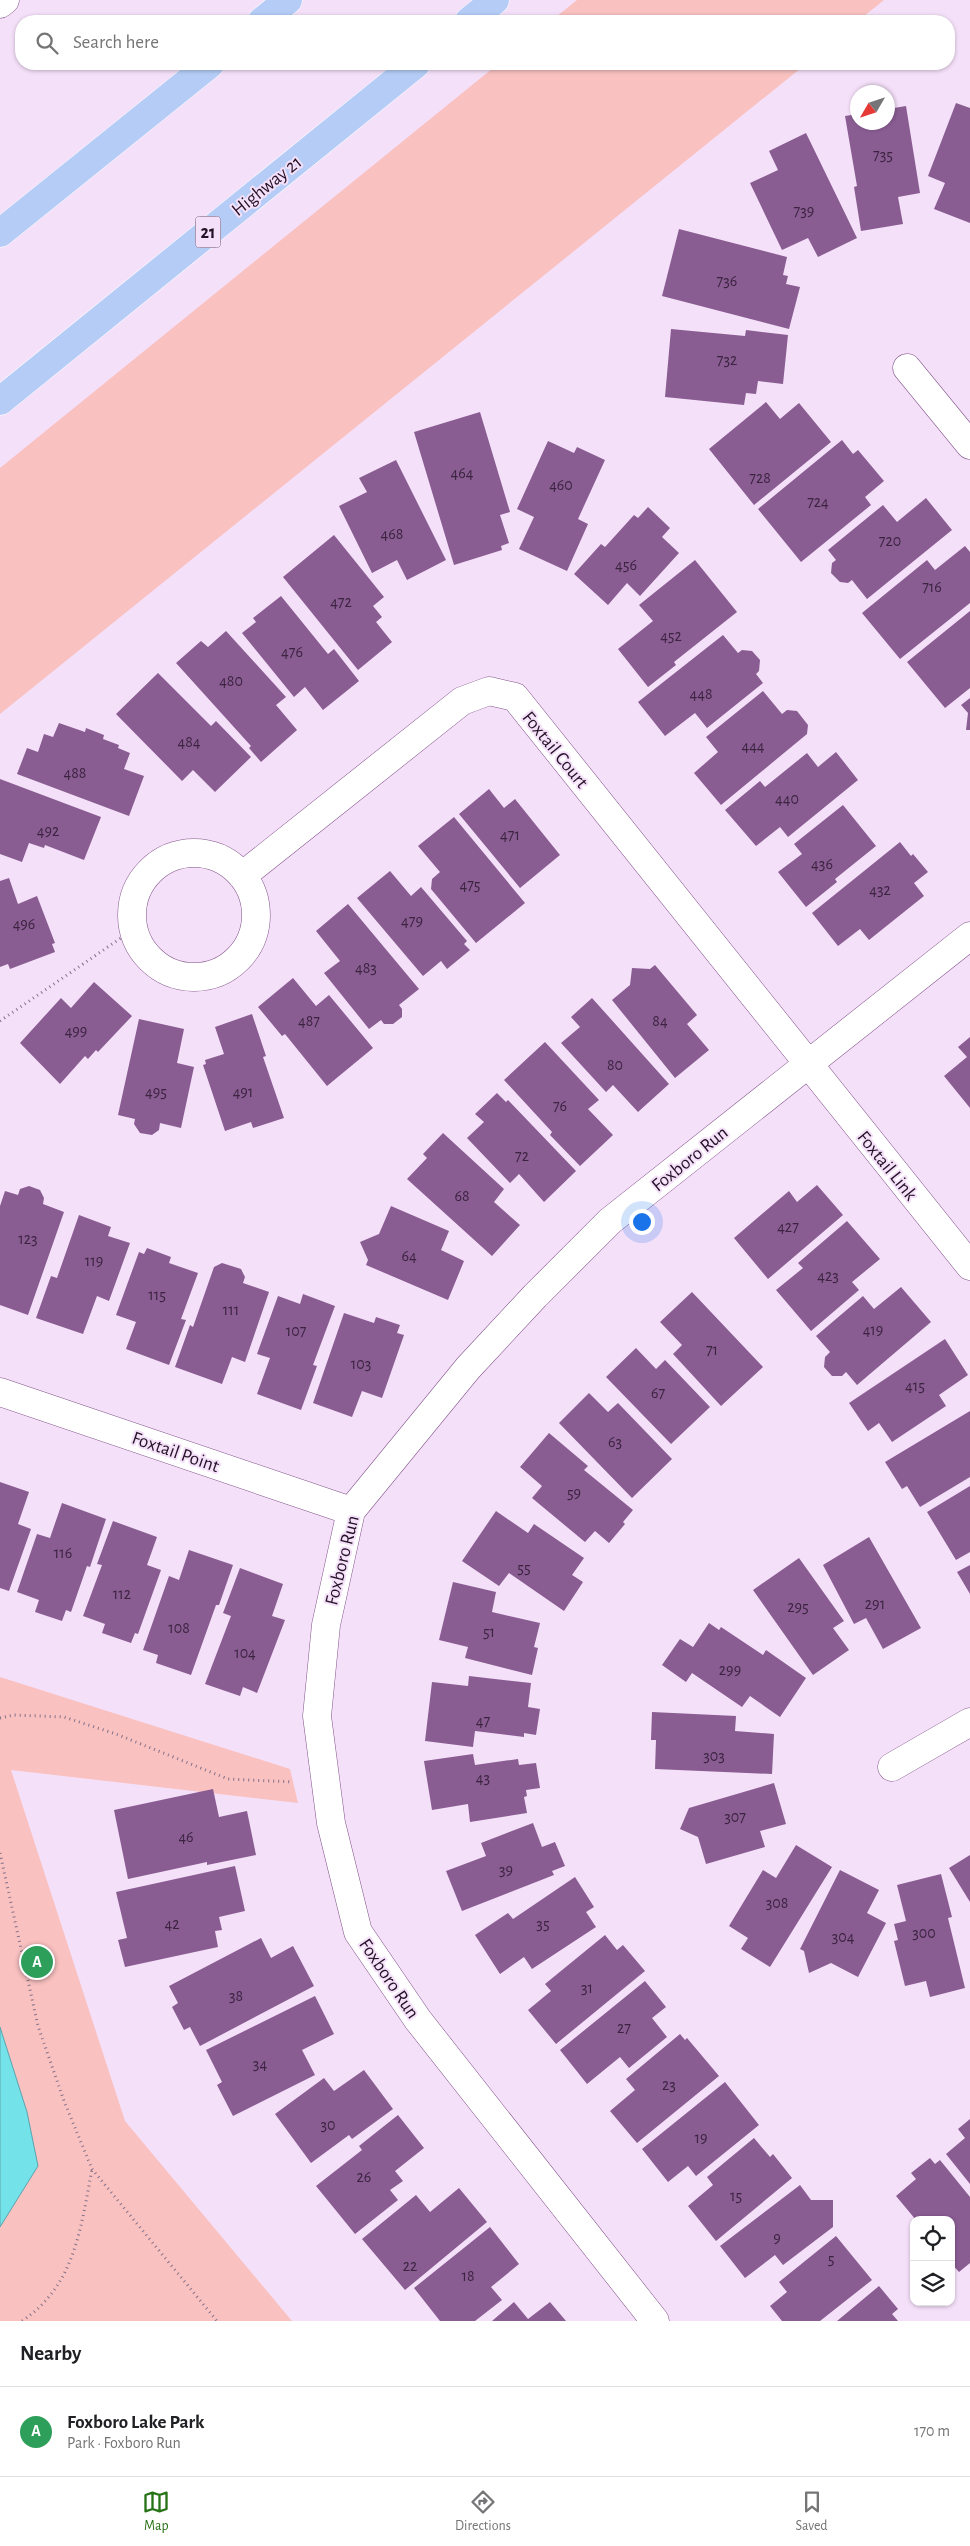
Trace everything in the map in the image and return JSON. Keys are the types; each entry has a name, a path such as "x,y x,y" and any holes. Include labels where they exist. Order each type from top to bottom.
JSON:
{"main road":[{"path":"269,15 288,0"},
{"path":"476,15 495,0"},
{"path":"0,234 203,70"},
{"name":"Highway 21","path":"0,401 409,70"}],"street":[{"path":"0,4 5,0"},
{"path":"907,368 970,445"},
{"name":"Foxtail Court","path":"242,876 462,701 489,691 515,697 807,1064"},
{"path":"199,852 219,857 237,869 250,885 256,904 256,925 250,944 238,960 221,972 201,978 181,976 162,969 146,955 136,937 134,929 131,916 134,896 144,877 159,863 178,854 199,852"},
{"name":"Foxboro Run","path":"655,2321 418,2020 358,1932 331,1823 317,1716 326,1625 351,1510 468,1368 535,1296 610,1221 970,936"},
{"name":"Foxtail Link","path":"807,1064 970,1266"},
{"name":"Foxtail Point","path":"0,1392 351,1510"},
{"path":"892,1767 970,1722"}],"path":[{"path":"0,1021 134,929"},
{"path":"0,1718 14,1715 64,1717 116,1734 228,1779 295,1782"},
{"path":"0,1853 38,2026 64,2101 92,2169 216,2321"},
{"path":"22,2321 39,2310 65,2272 77,2244 92,2169"}],"shaded area":[{"path":"577,0 884,0 865,15 558,15"},
{"path":"491,70 799,70 0,714 0,468"},
{"path":"0,1677 290,1769 298,1803 11,1770 125,2121 292,2321 0,2321"}],"water":[{"path":"0,2027 27,2112 38,2166 0,2227"}],"building":[{"path":"956,103 970,108 970,223 934,209 945,183 928,176"},
{"path":"906,106 920,193 898,197 903,224 861,231 854,187 857,186 845,116 850,115 850,130 895,130 895,108"},
{"path":"806,133 857,238 818,257 808,238 782,250 750,183 778,170 769,151"},
{"path":"679,229 787,257 783,275 788,276 786,284 800,287 789,329 662,296"},
{"path":"671,329 745,336 746,330 788,335 783,384 758,381 756,394 746,393 744,405 665,397"},
{"path":"766,402 780,419 799,403 831,442 754,505 709,449"},
{"path":"480,412 510,512 500,515 509,543 501,546 502,550 454,565 414,432"},
{"path":"842,440 853,454 858,450 884,481 865,497 871,505 801,562 758,509"},
{"path":"548,441 574,453 577,447 605,460 578,519 588,524 567,571 519,549 534,517 517,509"},
{"path":"396,460 446,560 407,580 397,560 372,573 339,506 367,492 359,478"},
{"path":"926,498 952,530 867,599 852,580 848,583 840,582 831,573 832,563 836,560 828,550 883,505 897,522"},
{"path":"648,507 670,528 662,537 679,553 640,596 627,583 608,605 574,574 601,544 605,547 634,515 638,518"},
{"path":"334,535 384,597 373,606 382,617 376,622 392,642 358,670 283,577"},
{"path":"965,546 970,552 970,603 900,659 862,613 927,560 935,570"},
{"path":"695,560 737,612 674,662 676,665 648,687 618,649 653,621 639,605"},
{"path":"281,596 328,654 334,649 359,681 323,710 305,687 294,697 242,633 256,622 253,618"},
{"path":"970,611 970,688 945,708 907,662"},
{"path":"226,631 286,697 276,705 297,730 261,762 249,748 251,746 176,663 201,641 208,647"},
{"path":"723,635 738,653 742,650 752,651 760,660 759,671 756,674 763,683 707,728 695,713 665,736 638,702"},
{"path":"158,673 211,726 216,721 251,757 215,792 193,770 182,781 116,714"},
{"path":"763,691 782,714 787,710 797,711 808,725 807,734 721,805 694,773 718,752 706,737"},
{"path":"970,698 970,730 966,730 968,713 961,705"},
{"path":"59,723 85,732 86,728 104,735 103,739 119,745 118,748 130,753 124,769 144,776 129,816 17,774 27,748 38,752 44,734 53,737"},
{"path":"836,752 858,780 788,837 780,827 756,846 725,810 760,781 765,787 807,753 818,767"},
{"path":"0,779 101,817 84,860 45,845 44,848 29,843 22,862 0,854"},
{"path":"489,789 504,808 515,799 560,855 520,888 459,814"},
{"path":"843,805 876,846 835,879 837,882 806,907 778,872 802,854 794,844"},
{"path":"454,817 525,903 476,943 431,889 432,879 440,872 418,846"},
{"path":"900,842 911,856 913,854 928,872 914,883 924,896 869,940 860,929 838,946 812,913"},
{"path":"390,871 411,896 421,887 467,941 464,944 470,950 447,969 441,961 423,976 357,898"},
{"path":"9,878 18,904 37,896 55,943 52,944 55,952 10,969 8,964 0,967 0,881"},
{"path":"348,904 419,989 399,1005 402,1009 402,1017 393,1024 384,1024 381,1020 369,1029 324,973 340,961 316,931"},
{"path":"655,965 697,1015 687,1024 709,1050 675,1078 612,1000 630,985 632,968 650,969"},
{"path":"293,978 316,1006 329,995 373,1048 327,1086 285,1034 282,1036 258,1007"},
{"path":"94,982 132,1016 98,1052 96,1050 88,1059 85,1056 60,1084 20,1043 61,998 71,1008"},
{"path":"592,998 669,1084 638,1112 613,1085 606,1092 561,1043 580,1027 571,1017"},
{"path":"252,1014 266,1056 263,1057 284,1118 253,1128 251,1122 225,1131 203,1065 206,1064 205,1060 224,1054 215,1027"},
{"path":"139,1019 184,1029 177,1063 194,1067 181,1128 160,1123 159,1130 152,1135 140,1133 134,1124 135,1119 118,1115"},
{"path":"970,1037 970,1108 944,1076 967,1057 958,1047"},
{"path":"545,1042 599,1100 588,1109 613,1135 580,1166 550,1135 552,1132 504,1080"},
{"path":"497,1093 506,1102 508,1100 576,1171 544,1202 519,1174 510,1183 467,1138 484,1122 475,1114"},
{"path":"443,1133 504,1189 494,1202 520,1225 492,1256 407,1179 427,1158 423,1154"},
{"path":"817,1185 843,1215 768,1279 734,1238 789,1191 797,1202"},
{"path":"29,1186 40,1190 44,1198 43,1204 64,1212 28,1315 0,1305 0,1206 5,1191 18,1195 20,1189"},
{"path":"391,1206 449,1231 441,1250 464,1261 448,1300 366,1265 368,1260 360,1242 379,1234"},
{"path":"79,1215 111,1227 108,1236 130,1243 109,1301 97,1296 83,1334 36,1318 51,1276 57,1278"},
{"path":"847,1221 880,1259 852,1282 859,1290 811,1331 776,1290 803,1268 798,1263"},
{"path":"147,1248 171,1257 169,1263 198,1273 181,1319 186,1320 169,1365 126,1349 136,1322 116,1315 139,1252 144,1254"},
{"path":"222,1263 241,1269 245,1277 243,1283 269,1292 245,1362 232,1357 222,1384 175,1367 190,1325 193,1327 214,1267"},
{"path":"901,1287 931,1322 857,1385 846,1372 842,1376 832,1376 824,1367 825,1357 830,1352 816,1336 863,1296 874,1309"},
{"path":"692,1292 763,1367 721,1406 673,1354 682,1345 660,1322"},
{"path":"303,1294 335,1306 313,1365 317,1366 301,1410 257,1394 270,1358 257,1354 278,1296 300,1304"},
{"path":"344,1313 374,1323 376,1317 400,1325 397,1333 404,1335 382,1398 362,1391 352,1417 313,1403"},
{"path":"945,1339 968,1375 939,1395 946,1406 892,1442 879,1423 868,1431 849,1403"},
{"path":"636,1348 656,1369 665,1360 710,1407 671,1444 606,1377"},
{"path":"589,1393 608,1412 618,1403 672,1459 632,1498 559,1423"},
{"path":"970,1411 970,1477 920,1507 907,1486 902,1489 885,1462"},
{"path":"549,1433 588,1466 584,1470 633,1510 623,1522 625,1524 609,1543 595,1531 585,1542 532,1498 542,1486 520,1467"},
{"path":"0,1482 29,1492 18,1524 31,1529 9,1591 0,1588"},
{"path":"970,1486 970,1552 956,1560 927,1512"},
{"path":"62,1503 106,1519 90,1567 87,1566 71,1612 66,1610 62,1621 35,1612 39,1600 17,1592 37,1534 50,1538"},
{"path":"496,1511 528,1533 534,1524 584,1558 572,1575 583,1582 564,1611 509,1573 499,1586 462,1561"},
{"path":"113,1521 157,1537 147,1565 161,1570 138,1634 135,1633 131,1643 102,1633 105,1624 83,1616 102,1565 97,1564"},
{"path":"869,1537 921,1628 883,1649 866,1618 854,1624 823,1565"},
{"path":"189,1550 233,1565 219,1605 216,1605 191,1675 156,1663 158,1655 143,1650 169,1576 179,1580"},
{"path":"799,1558 844,1621 833,1628 849,1650 813,1675 753,1590"},
{"path":"970,1565 970,1594 957,1572"},
{"path":"240,1568 283,1584 272,1616 285,1620 257,1693 243,1687 240,1696 205,1684 231,1616 223,1613"},
{"path":"453,1582 496,1592 492,1612 540,1623 534,1647 538,1648 532,1675 465,1658 468,1647 439,1640"},
{"path":"709,1623 719,1630 721,1627 763,1655 766,1650 806,1678 780,1717 750,1696 742,1707 692,1673 686,1682 662,1665 680,1639 693,1647"},
{"path":"469,1676 531,1683 528,1707 540,1709 536,1735 524,1733 524,1737 475,1731 473,1747 425,1741 432,1682 468,1686"},
{"path":"652,1712 736,1716 735,1731 774,1734 772,1774 655,1769 656,1740 651,1740"},
{"path":"473,1754 475,1765 518,1759 519,1765 536,1763 540,1788 526,1790 527,1796 524,1797 527,1813 470,1822 468,1804 432,1810 424,1761"},
{"path":"774,1783 786,1824 760,1831 765,1847 706,1864 698,1837 680,1829 689,1808"},
{"path":"213,1789 219,1817 247,1811 256,1855 207,1865 207,1862 128,1879 114,1810"},
{"path":"533,1823 542,1847 555,1842 565,1866 552,1871 554,1875 462,1911 446,1871 486,1856 481,1843"},
{"path":"796,1845 832,1867 770,1967 741,1949 748,1938 729,1926 763,1870 776,1878"},
{"path":"970,1855 970,1902 949,1868"},
{"path":"235,1866 245,1911 219,1917 222,1930 215,1931 218,1947 125,1967 118,1940 127,1938 116,1892"},
{"path":"840,1870 879,1890 867,1913 886,1923 858,1977 831,1963 809,1973 804,1951 800,1949"},
{"path":"941,1874 952,1917 948,1918 965,1988 930,1997 926,1981 905,1986 894,1941 898,1940 894,1924 906,1921 897,1885"},
{"path":"575,1877 594,1907 586,1912 596,1927 532,1969 524,1957 500,1974 475,1935 508,1913 513,1919"},
{"path":"605,1935 617,1950 623,1945 645,1971 556,2044 528,2010 551,1991 545,1984"},
{"path":"261,1938 271,1958 293,1946 314,1986 200,2046 190,2027 184,2030 172,2007 178,2003 169,1986"},
{"path":"645,1981 666,2007 652,2018 667,2037 629,2068 620,2057 587,2084 560,2050"},
{"path":"315,1996 334,2034 302,2050 315,2075 233,2116 217,2085 222,2082 206,2050"},
{"path":"680,2034 685,2040 687,2038 719,2076 637,2143 610,2111 635,2090 626,2079"},
{"path":"364,2070 393,2109 352,2139 349,2135 311,2163 275,2114 324,2078 334,2091"},
{"path":"725,2082 759,2125 696,2176 688,2166 668,2182 642,2149"},
{"path":"398,2115 424,2148 395,2171 403,2181 390,2190 398,2200 355,2234 316,2186 362,2150 359,2146"},
{"path":"970,2119 970,2184 946,2154 965,2138 958,2129"},
{"path":"754,2138 770,2157 773,2154 792,2178 716,2241 688,2206 713,2185 707,2177"},
{"path":"930,2158 935,2164 940,2160 970,2197 970,2263 959,2272 955,2268 955,2216 913,2216 896,2196 916,2179 911,2173"},
{"path":"800,2185 811,2200 833,2200 833,2227 783,2265 775,2255 745,2278 720,2246"},
{"path":"459,2188 487,2222 405,2290 362,2239 416,2195 430,2212"},
{"path":"490,2227 519,2264 491,2287 502,2300 475,2321 440,2321 414,2288"},
{"path":"836,2236 872,2280 820,2321 782,2321 770,2306 787,2292 779,2282"},
{"path":"879,2286 898,2309 892,2314 898,2321 837,2321"},
{"path":"514,2302 528,2319 550,2302 566,2321 492,2321"}],"place":[{"name":"Foxboro Lake Park","path":"37,1962"}]}
